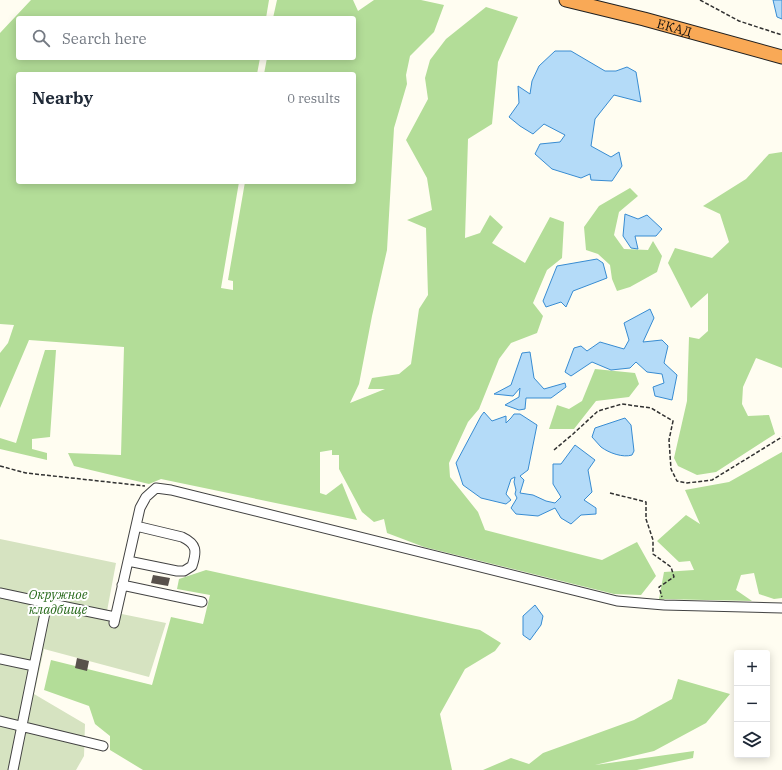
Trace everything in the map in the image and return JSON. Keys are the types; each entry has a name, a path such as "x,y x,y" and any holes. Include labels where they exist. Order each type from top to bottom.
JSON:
{"highway":[{"name":"ЕКАД","path":"566,0 644,19 782,57"}],"street":[{"path":"0,594 47,603 115,620 140,508 146,497 156,488 171,490 617,601 664,605 782,608"},
{"path":"128,562 184,571 192,566 195,557 194,546 189,540 136,526"},
{"path":"122,586 202,602"},
{"path":"12,770 47,603"},
{"path":"0,659 34,666"},
{"path":"0,721 104,746"}],"path":[{"path":"700,0 739,21 782,35"},
{"path":"554,450 598,412 622,404 651,408 673,421 669,440 671,469 677,481 687,483 712,480 782,437"},
{"path":"0,466 26,473 156,488"},
{"path":"610,493 646,502 646,519 653,540 653,554 671,567 674,577 660,586 664,605"}],"green space":[{"path":"31,0 269,0 266,16 16,16 16,60 260,60 257,72 16,72 16,184 239,184 221,288 233,290 233,281 228,280 245,184 356,184 356,72 264,72 267,60 356,60 356,16 273,16 277,0 353,0 358,11 374,0 421,0 444,5 434,32 410,56 406,75 407,84 394,128 387,250 359,384 350,403 385,389 368,389 372,378 399,374 411,364 419,309 428,295 426,228 407,220 432,210 427,178 406,140 428,99 425,78 430,60 446,39 486,7 518,17 498,62 492,124 468,139 465,238 480,233 490,215 503,227 492,243 525,263 550,217 564,222 562,258 547,270 533,303 543,316 537,333 511,343 499,359 479,409 468,422 449,463 450,477 478,512 485,530 602,560 637,542 656,576 641,595 614,594 424,547 387,533 384,519 374,522 362,512 339,469 339,455 332,455 332,450 320,452 320,493 326,495 342,483 357,520 161,479 149,484 74,466 68,453 121,455 124,347 29,340 0,408 0,353 8,343 14,325 0,324 0,33"},
{"path":"782,152 782,368 756,358 743,387 742,404 748,416 769,415 775,434 716,472 697,475 678,466 674,458 687,401 689,337 699,339 708,331 708,293 691,308 668,263 675,248 712,258 729,242 720,214 703,206 746,179 769,154"},
{"path":"630,188 638,196 619,212 614,235 624,249 648,250 653,241 662,256 657,272 630,287 617,291 612,279 610,265 598,254 586,250 584,227 599,206"},
{"path":"45,350 56,350 50,437 32,439 32,449 47,453 47,460 0,449 0,438 16,443"},
{"path":"595,369 635,373 639,384 629,397 596,401 574,429 549,429 557,405 569,409 582,401"},
{"path":"782,452 782,598 774,599 759,594 754,573 741,575 736,590 752,601 659,599 664,572 694,570 690,561 679,562 657,541 686,515 700,524 685,490 729,482"},
{"name":"Окружное кладбище","path":"0,539 116,563 107,611 166,623 149,677 44,649 34,694 85,724 84,756 76,770 0,770"},
{"path":"206,570 480,630 501,643 495,651 465,669 440,714 452,770 143,770 110,750 110,736 95,724 89,706 44,690 51,660 152,685 171,617 203,624 210,595 177,589 179,579"},
{"path":"678,679 730,694 706,723 654,751 595,765 694,751 693,758 637,770 483,770 511,758 529,764 543,753 634,720 672,699"}],"water":[{"path":"773,0 782,0 782,19 777,17"},
{"path":"555,51 571,51 605,71 616,71 627,67 636,72 641,102 614,95 595,119 591,146 611,157 619,152 622,166 612,181 591,180 590,174 581,178 552,169 535,154 540,144 560,142 565,135 544,124 533,134 509,117 519,103 518,86 530,94 532,81 539,66"},
{"path":"625,214 638,219 647,215 662,229 656,236 635,236 638,249 631,248 623,236"},
{"path":"597,259 603,263 607,278 573,291 566,307 561,302 546,307 543,301 557,266"},
{"path":"650,309 654,318 643,342 662,340 668,346 664,363 677,375 672,400 655,396 653,387 664,383 662,374 647,372 636,362 630,368 611,370 592,362 571,376 565,372 574,348 581,346 587,351 600,342 624,349 629,340 624,323"},
{"path":"530,352 534,378 544,389 565,383 566,387 551,398 526,398 525,409 519,410 505,405 519,397 520,388 513,396 494,394 511,385 522,353"},
{"path":"484,412 492,421 506,416 506,423 514,414 520,414 537,425 528,470 520,476 524,480 520,493 533,495 555,503 561,497 553,484 553,464 561,464 575,445 595,460 588,470 592,492 584,500 596,508 596,514 581,515 571,524 561,518 555,508 538,516 516,514 511,508 517,498 515,494 515,477 511,479 506,494 511,500 506,504 481,498 463,485 456,463"},
{"path":"625,418 631,425 634,451 632,455 628,456 608,451 601,447 592,437 595,428"},
{"path":"535,605 543,616 541,625 530,640 523,635 523,616"}],"building":[{"path":"153,575 170,578 168,586 151,583"},
{"path":"77,658 89,661 87,671 75,668"}]}
